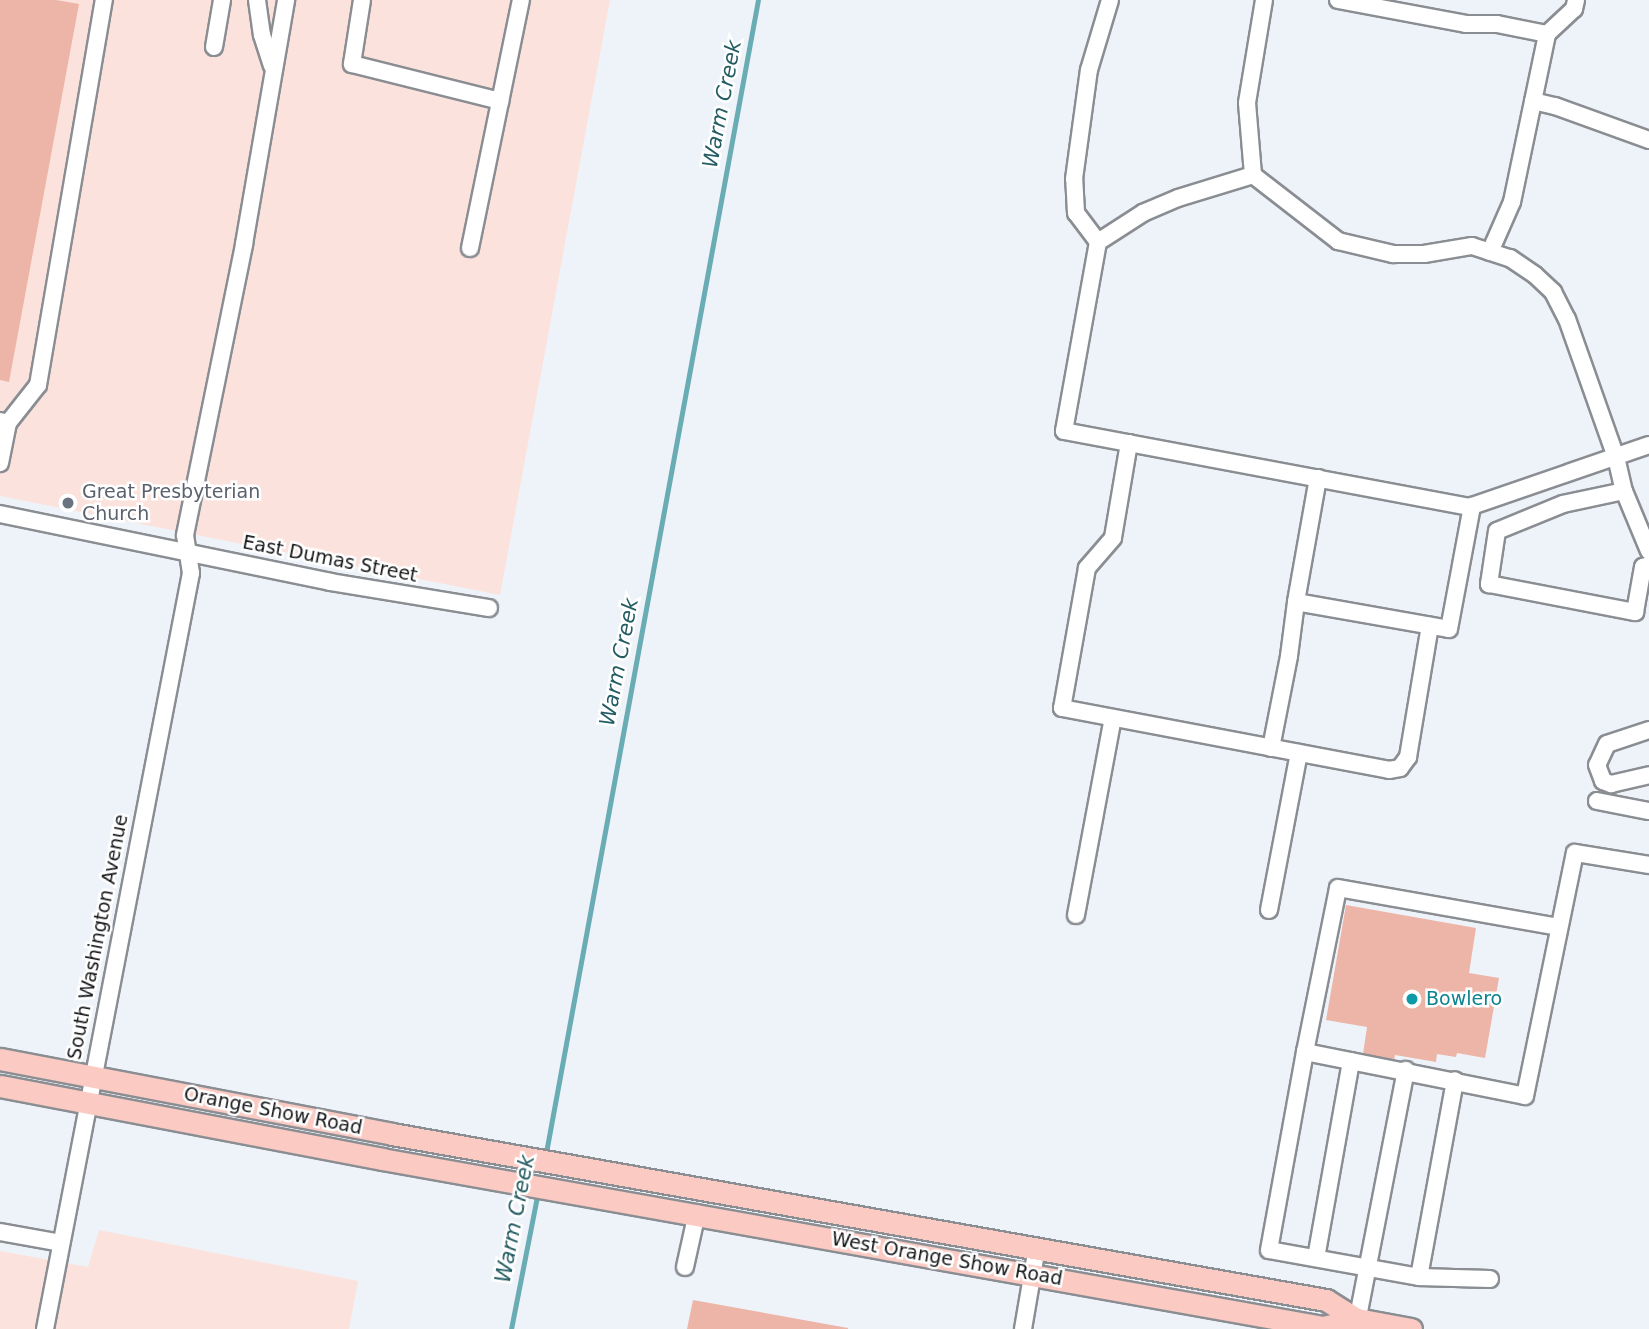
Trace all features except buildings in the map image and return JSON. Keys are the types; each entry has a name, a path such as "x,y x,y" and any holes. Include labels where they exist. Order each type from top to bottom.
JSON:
{"main road":[{"name":"Orange Show Road","path":"0,1059 546,1161"},
{"name":"Orange Show Road","path":"0,1087 537,1187"},
{"name":"West Orange Show Road","path":"546,1161 1326,1300 1356,1324"},
{"name":"West Orange Show Road","path":"537,1187 691,1212 1323,1327 1356,1324 1411,1329"}],"street":[{"path":"0,463 4,422 38,385 104,0"},
{"path":"214,47 222,0"},
{"path":"257,0 262,35 274,69"},
{"name":"South Washington Avenue","path":"45,1329 191,573 185,535 241,257 286,0"},
{"path":"362,0 352,64 500,101"},
{"path":"470,248 521,0"},
{"path":"1098,242 1076,213 1074,179 1089,70 1110,0"},
{"path":"1264,0 1247,103 1253,174 1338,241 1393,254 1424,254 1472,246 1510,258 1553,292 1567,319 1616,457 1624,491 1649,551"},
{"path":"1338,0 1412,7 1547,34"},
{"path":"1490,252 1512,202 1547,34 1574,9 1576,0"},
{"path":"1533,101 1649,139"},
{"path":"1253,174 1143,212 1098,242 1064,431 1472,506 1649,445"},
{"path":"1129,443 1113,537 1087,568 1062,708 1389,770 1399,768 1408,757 1430,626"},
{"path":"1271,748 1290,656 1296,602 1318,478"},
{"path":"1624,491 1563,504 1497,531 1489,584 1635,612 1643,568 1649,565"},
{"path":"1296,602 1449,629 1472,506"},
{"name":"East Dumas Street","path":"0,514 330,582 489,608"},
{"path":"1076,915 1114,718"},
{"path":"1649,730 1607,744 1597,765 1603,781 1611,784 1649,775"},
{"path":"1269,910 1299,753"},
{"path":"1597,802 1649,811"},
{"path":"1305,1052 1406,1070 1525,1096 1575,853 1649,865"},
{"path":"1490,1279 1419,1277 1269,1250 1305,1052 1338,888 1559,927"},
{"path":"1316,1258 1351,1061"},
{"path":"1356,1324 1406,1070"},
{"path":"1419,1277 1455,1080"},
{"path":"685,1267 691,1212"},
{"path":"0,1232 61,1243"},
{"path":"1023,1329 1037,1247"}],"shaded area":[{"path":"0,0 610,0 500,595 0,496"},
{"path":"99,1230 358,1281 349,1329 0,1329 0,1251 88,1267"}],"waterway":[{"name":"Warm Creek","path":"545,1158 758,0"},
{"name":"Warm Creek","path":"511,1329 538,1191"}],"place":[{"name":"Great Presbyterian Church","path":"68,503"},
{"name":"Bowlero","path":"1412,999"}]}
